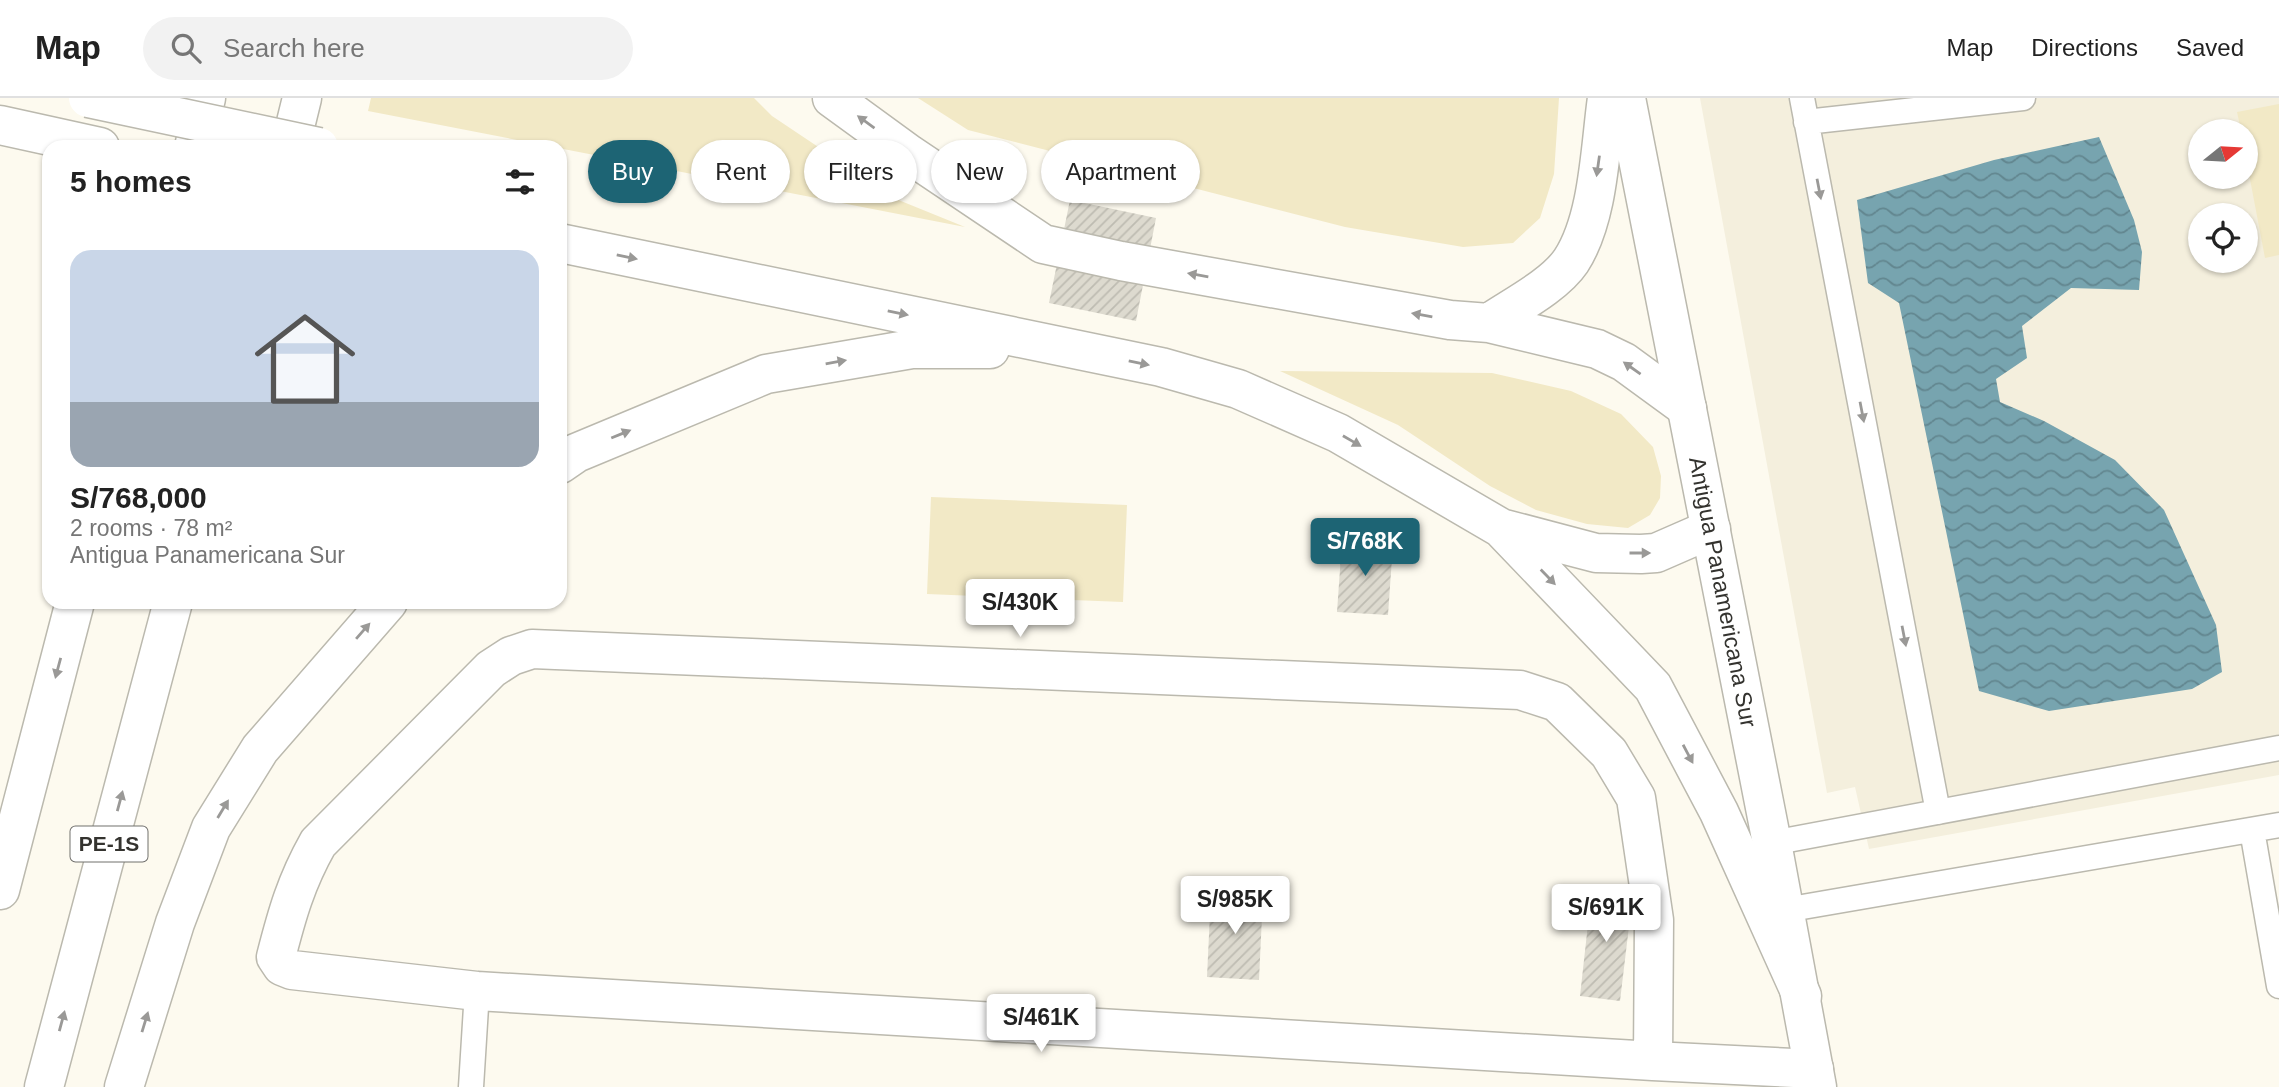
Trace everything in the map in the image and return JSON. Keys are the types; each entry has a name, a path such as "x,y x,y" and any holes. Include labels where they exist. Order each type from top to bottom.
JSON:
{"main road":[{"path":"88,98 286,140"},
{"path":"195,140 199,98"},
{"path":"196,140 206,98"},
{"path":"292,140 302,98"},
{"path":"832,98 909,154 1043,244 1121,261 1450,320 1489,323 1597,349 1624,362 1687,408"},
{"path":"1489,323 1553,280 1570,262 1583,235 1593,198 1607,98"},
{"name":"Antigua Panamericana Sur","path":"1626,98 1773,843 1815,1078"},
{"path":"0,125 68,140"},
{"path":"567,244 1161,367 1238,389 1338,433 1501,528 1595,553 1656,553 1711,529"},
{"path":"567,459 576,453 766,374 912,349 1072,349"},
{"path":"1501,528 1654,687 1718,812 1801,996"},
{"path":"0,890 73,609"},
{"name":"PE-1S","path":"44,1087 171,609"},
{"path":"124,1087 175,923 211,828 260,748 382,609"},
{"path":"1654,1061 1654,920 1636,799 1609,753 1557,702 1520,690 531,649 511,656 491,669 318,843 303,869 292,897 276,957 282,966 292,970 477,991 1654,1061 1815,1078"}],"lane":[{"path":"1938,812 1804,110 2023,98"},
{"path":"1773,843 2279,748"},
{"path":"1785,910 2279,825"},
{"path":"2252,830 2279,986"},
{"path":"471,1087 477,991"}],"shaded area":[{"path":"371,98 754,98 772,116 808,140 804,140 804,196 790,193 790,140 691,140 691,174 677,171 677,140 588,140 588,154 567,150 567,140 517,140 368,111"},
{"path":"918,98 1559,98 1554,174 1540,218 1513,243 1463,247 1345,227 1200,190 1200,140 1041,140 1041,149 1027,145 1027,140 1007,140 968,130"},
{"path":"1700,98 2279,98 2279,775 1869,849 1855,787 1827,793"},
{"path":"2279,104 2279,255 2265,258 2258,221 2258,203 2255,203 2252,189 2258,189 2258,119 2238,119 2237,112"},
{"path":"841,203 906,203 965,227"},
{"path":"1280,371 1492,373 1571,391 1621,414 1653,447 1661,476 1660,498 1650,515 1628,528 1587,524 1536,510 1490,486 1398,425"},
{"path":"931,497 1127,505 1123,602 927,594"}],"water":[{"path":"2099,137 2134,220 2142,252 2139,290 2071,288 2022,326 2027,358 1996,379 2000,402 2044,421 2115,460 2164,510 2216,625 2222,672 2192,689 2049,711 1979,691 1899,303 1868,283 1857,200 1994,160"}],"building":[{"path":"1069,203 1084,203 1156,218 1136,321 1049,303"},
{"path":"1342,541 1393,544 1388,615 1337,612"},
{"path":"1592,888 1633,893 1620,1001 1580,996"},
{"path":"1211,892 1263,895 1259,980 1207,977"}]}
